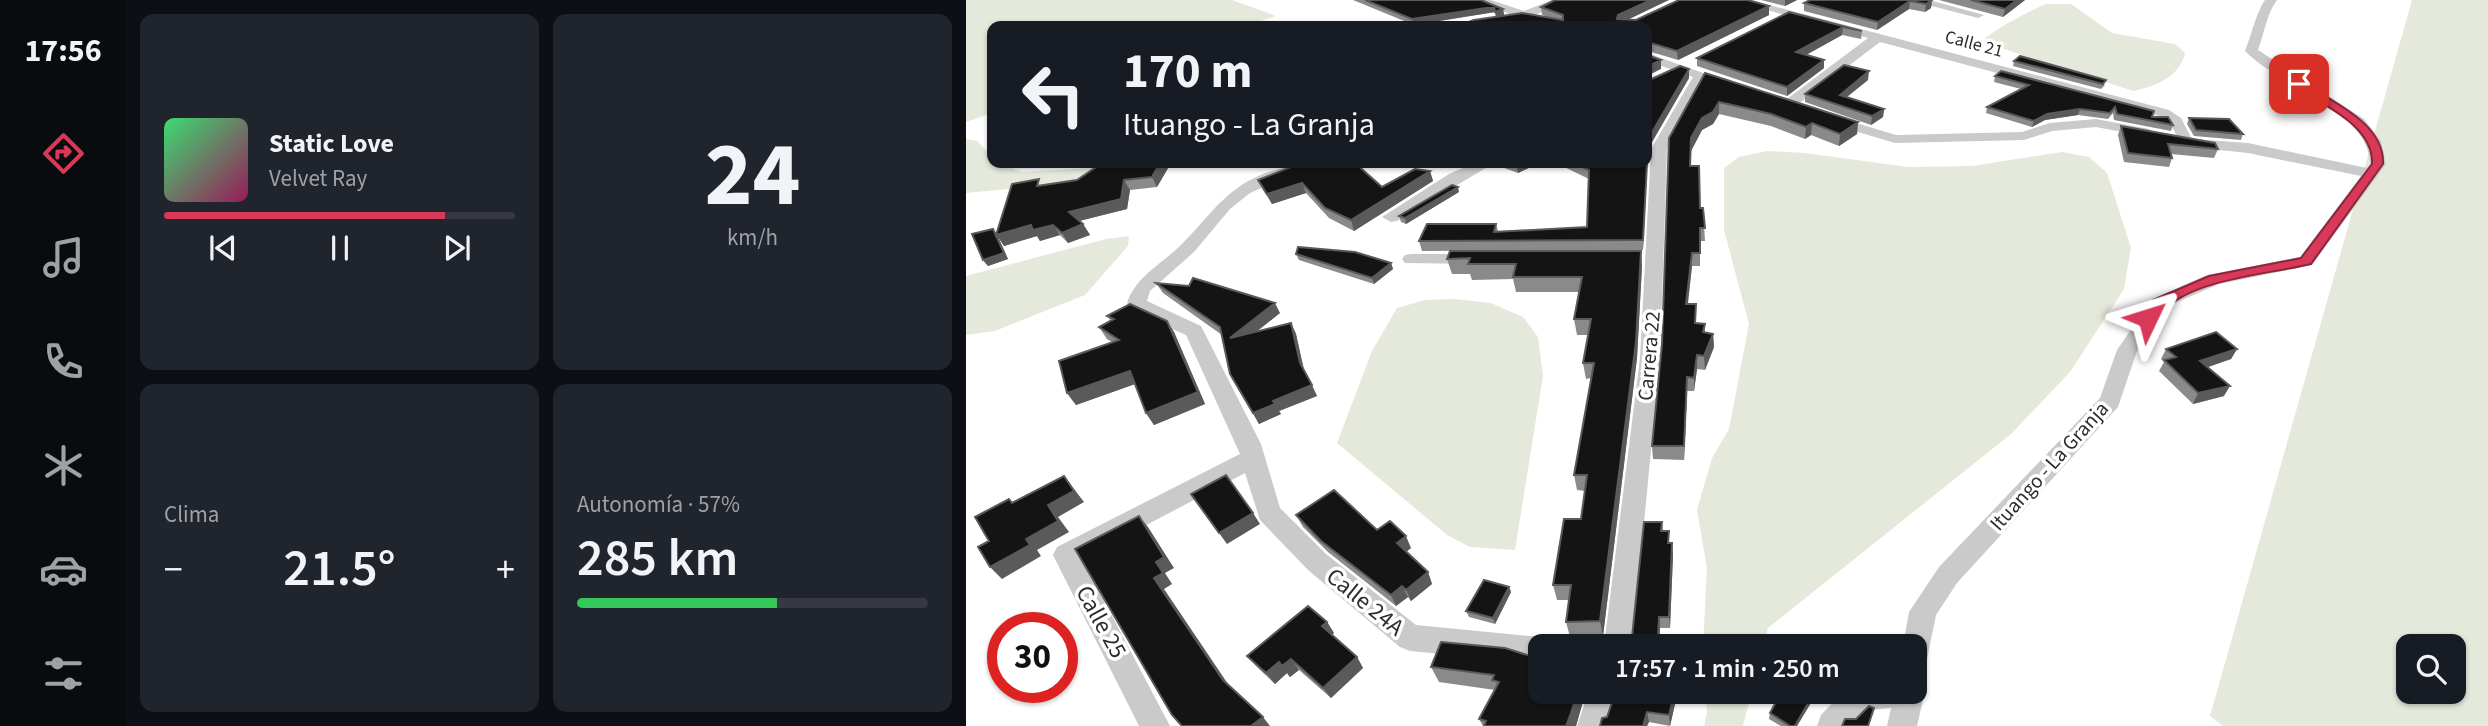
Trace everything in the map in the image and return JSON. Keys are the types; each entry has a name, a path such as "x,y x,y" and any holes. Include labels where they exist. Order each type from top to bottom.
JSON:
{"street":[{"path":"1480,0 1542,21"},
{"path":"1502,21 1562,0"},
{"name":"Calle 21","path":"1737,0 2164,113 2176,121 2186,142"},
{"path":"1915,0 1978,15"},
{"path":"1878,37 1782,102 1895,139 2024,136 2050,127 2096,123 2186,142 2248,148 2371,173 2378,164 2378,152 2367,131 2250,51 2265,17 2265,8 2271,0"},
{"path":"1762,25 1803,4"},
{"path":"1652,58 1690,68 1738,88"},
{"path":"1657,78 1690,68"},
{"name":"Carrera 22","path":"1619,634 1650,358 1659,149 1690,68"},
{"name":"Calle 24A","path":"1294,168 1234,197 1188,248 1141,289 1137,303 1149,312 1194,331 1253,458 1269,513 1317,562 1410,638 1528,649"},
{"path":"1391,217 1454,177 1475,168"},
{"name":"Ituango - La Granja","path":"1919,634 1923,612 1948,575 2110,401 2127,350 2159,303 2214,279 2306,261 2371,173"},
{"path":"1629,258 1656,258"},
{"path":"1411,259 1493,259"},
{"name":"Calle 25","path":"1155,726 1066,555 1253,458"},
{"path":"1592,726 1600,704"},
{"path":"1832,726 1852,704"},
{"name":"Ituango - La Granja","path":"1902,726 1907,704"}],"shaded area":[{"path":"966,0 1232,0 1276,16 1261,21 987,21 987,115 966,122"},
{"path":"2412,0 2488,0 2488,726 2223,726 2210,716"},
{"path":"2046,4 2071,4 2112,33 2175,44 2185,53 2182,61 2165,80 2133,91 1992,45 1985,39"},
{"path":"966,139 977,141 987,151 987,168 1013,168 1022,172 1092,168 1090,174 1071,183 966,193"},
{"path":"1767,151 1805,153 1908,167 1972,166 2062,152 2089,157 2107,173 2131,248 2124,289 2070,372 2011,434 1768,628 1766,634 1704,634 1707,568 1697,510 1712,458 1729,429 1749,324 1724,230 1724,168 1739,157"},
{"path":"1129,236 1128,246 1085,295 995,331 966,335 966,276 1106,239"},
{"path":"1454,299 1491,303 1523,317 1538,337 1543,376 1515,550 1470,547 1447,535 1337,443 1372,351 1397,308 1425,300"},
{"path":"1706,704 1749,704 1743,726 1704,726"}],"building":[{"path":"1365,0 1481,0 1503,9 1495,12 1494,7 1412,19"},
{"path":"1555,0 1651,0 1618,15 1617,19 1636,20 1679,0 1748,0 1769,6 1677,51 1652,44 1652,21 1471,21 1522,13 1563,20 1563,15 1541,7"},
{"path":"1810,0 1932,0 1926,4 1910,1 1878,22 1804,3"},
{"path":"1971,0 2017,0 2005,9"},
{"path":"1789,12 1862,31 1843,27 1796,52 1824,60 1787,87 1697,58"},
{"path":"2020,56 2106,80 2103,84 2014,61"},
{"path":"1652,57 1661,60 1652,64"},
{"path":"1844,65 1869,71 1840,95 1884,109 1872,116 1805,94"},
{"path":"1680,66 1689,69 1652,132 1652,79"},
{"path":"2001,71 2154,111 2152,117 2168,117 2173,125 2117,114 2115,107 2110,113 2080,109 2047,114 2034,121 1987,107 2029,85 1995,76"},
{"path":"1705,73 1858,122 1840,134 1812,123 1806,127 1771,114 1719,102 1713,112 1702,118 1691,138 1690,166 1699,166 1700,208 1703,208 1705,228 1700,228 1700,253 1692,253 1686,304 1696,304 1695,323 1705,324 1703,332 1713,334 1704,356 1697,355 1694,378 1687,377 1684,446 1652,446 1662,344 1669,138"},
{"path":"2189,118 2229,119 2243,134 2196,130"},
{"path":"2121,126 2215,143 2218,149 2168,144 2172,158 2128,153"},
{"path":"1095,168 1157,168 1152,177 1124,180 1121,199 1069,212 1083,224 1062,233 1053,225 1033,230 1031,225 996,235 1012,184 1039,179 1037,186 1077,180"},
{"path":"1288,168 1361,168 1382,187 1415,169 1430,171 1351,220 1325,208 1302,183 1267,194 1258,180"},
{"path":"1585,168 1647,168 1643,240 1419,241 1427,224 1496,224 1494,232 1587,227 1589,170"},
{"path":"1452,185 1458,187 1405,218 1399,216"},
{"path":"993,229 1004,253 983,260 972,234"},
{"path":"1298,247 1355,252 1391,263 1372,278 1296,254"},
{"path":"1450,251 1641,251 1636,342 1600,621 1566,622 1571,585 1553,585 1564,519 1581,519 1587,475 1574,475 1594,363 1583,363 1591,319 1574,319 1582,277 1513,277 1516,264 1468,264 1470,258 1447,259"},
{"path":"1193,278 1275,303 1230,338 1291,323 1300,363 1312,385 1273,401 1275,404 1253,413 1230,374 1220,327 1156,283 1189,286"},
{"path":"1130,304 1167,321 1198,392 1146,413 1130,371 1067,393 1059,361 1119,340 1099,327 1114,319 1107,316"},
{"path":"2216,332 2237,349 2200,361 2230,386 2198,393 2164,360 2176,357 2166,349"},
{"path":"1226,475 1253,513 1219,533 1191,494"},
{"path":"1064,476 1074,491 1048,505 1058,521 1026,539 1030,545 990,567 978,547 989,541 975,517 1009,499 1012,503"},
{"path":"1334,490 1377,530 1390,521 1406,536 1397,543 1428,572 1406,590 1402,586 1391,595 1321,541 1296,515"},
{"path":"1139,516 1164,557 1156,562 1163,573 1154,578 1223,680 1263,717 1251,726 1182,726 1172,715 1075,549"},
{"path":"1644,522 1662,522 1661,531 1669,531 1668,543 1672,543 1669,617 1659,617 1658,634 1632,634"},
{"path":"1484,580 1509,587 1493,618 1466,611"},
{"path":"1308,606 1327,622 1322,626 1357,657 1323,688 1291,659 1282,666 1279,662 1266,673 1247,656"},
{"path":"1441,642 1505,648 1528,655 1528,704 1574,704 1566,726 1484,726 1486,721 1479,719 1499,682 1492,680 1494,675 1431,667"},
{"path":"1612,704 1672,704 1669,715 1647,712 1643,726 1600,726 1602,718 1607,717"},
{"path":"1775,704 1808,704 1795,726 1790,726 1770,713"},
{"path":"1869,706 1874,708 1868,726 1842,726 1845,719 1856,719"}],"route":[{"path":"2148,318 2159,303 2214,279 2306,261 2378,164 2378,152 2373,139 2359,122 2299,84"}]}
